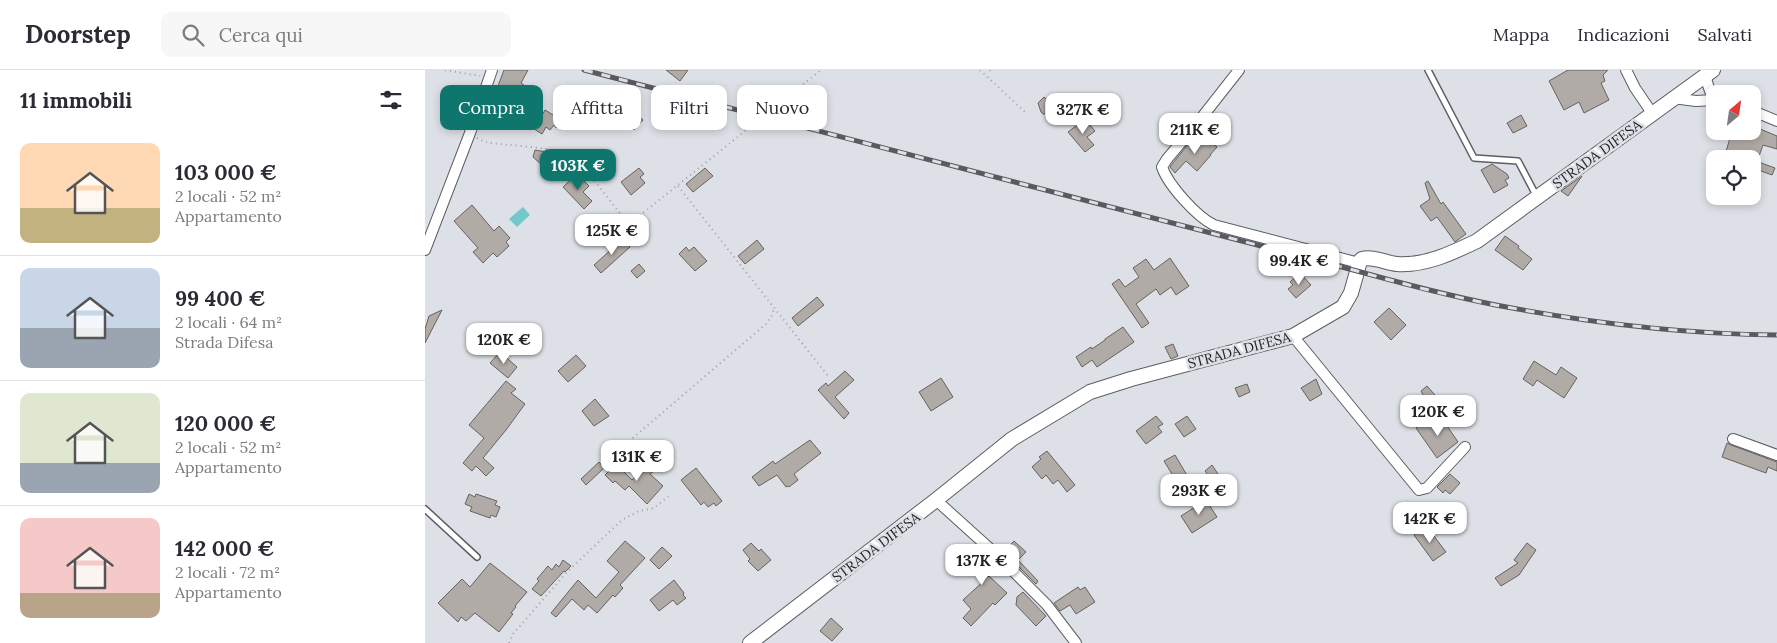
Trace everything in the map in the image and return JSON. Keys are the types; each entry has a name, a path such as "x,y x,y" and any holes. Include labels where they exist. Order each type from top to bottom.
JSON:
{"street":[{"path":"1239,70 1167,159 1163,167 1171,183 1201,218 1214,225 1359,263"},
{"path":"1626,70 1635,88 1652,113"},
{"name":"STRADA DIFESA","path":"750,643 937,500 1012,439 1090,392 1131,379 1293,336 1343,307 1351,293 1359,263 1362,259 1417,264 1477,241 1709,73"},
{"path":"425,250 491,74"},
{"path":"1673,98 1706,100"},
{"path":"1761,114 1777,120"},
{"path":"1293,336 1419,490 1427,488 1465,446"},
{"path":"1733,439 1777,455"},
{"path":"937,500 998,556 1047,605 1076,643"}],"lane":[{"path":"1428,70 1474,158 1518,161 1537,198"},
{"path":"425,509 477,557"}],"path":[{"path":"445,70 491,74"},
{"path":"470,132 485,142 542,148 567,155 580,164 620,213 633,221 821,70"},
{"path":"981,70 1025,112"},
{"path":"678,186 829,376"},
{"path":"606,461 766,324 775,308"},
{"path":"509,643 513,634 567,572 622,520 639,511 654,508 670,495"}],"water":[{"path":"523,207 530,215 517,227 509,219"}],"building":[{"path":"504,70 528,70 521,83 524,85 498,85"},
{"path":"666,70 688,70 680,81"},
{"path":"1568,70 1608,70 1603,75 1605,81 1601,83 1609,100 1584,113 1579,102 1564,110 1549,81"},
{"path":"1044,97 1048,101 1058,98 1064,106 1050,114 1043,114 1038,103"},
{"path":"545,110 553,115 553,126 550,130 546,127 542,134 536,130 543,130 543,113"},
{"path":"1521,115 1527,126 1513,133 1507,123"},
{"path":"1085,119 1095,131 1087,137 1094,145 1085,152 1068,132"},
{"path":"1761,129 1777,136 1777,149 1763,145 1761,151 1726,150 1729,140 1761,140"},
{"path":"1205,137 1217,147 1211,155 1197,171 1186,161 1175,173 1170,167 1190,142 1194,145 1197,142 1199,144"},
{"path":"535,150 564,155 561,166 554,164 553,169 542,165 533,157"},
{"path":"1761,163 1775,168 1772,175 1761,171"},
{"path":"1492,164 1507,174 1509,178 1505,180 1508,185 1494,193 1481,170"},
{"path":"639,168 644,174 640,177 645,183 631,195 621,182"},
{"path":"705,168 713,176 693,192 686,184"},
{"path":"577,174 589,186 583,192 592,201 584,209 563,187"},
{"path":"1582,176 1568,196 1561,191"},
{"path":"1428,181 1441,204 1443,202 1466,234 1455,242 1437,217 1431,221 1420,206 1430,199 1425,183"},
{"path":"472,205 494,231 499,226 510,238 506,242 509,246 497,257 493,253 483,263 473,252 478,248 454,221"},
{"path":"1505,236 1532,259 1523,270 1495,250"},
{"path":"623,239 630,247 601,273 594,265"},
{"path":"757,240 764,249 745,264 738,256"},
{"path":"686,247 689,251 694,247 707,261 695,271 679,254"},
{"path":"1170,258 1189,286 1176,295 1171,287 1160,295 1156,289 1136,304 1149,323 1142,328 1112,284 1119,279 1125,287 1139,277 1133,268 1146,259 1154,270"},
{"path":"639,264 645,271 637,278 631,271"},
{"path":"1300,273 1311,285 1296,298 1288,289 1293,285 1290,282"},
{"path":"817,297 824,305 798,326 792,318"},
{"path":"1389,308 1406,325 1391,340 1374,322"},
{"path":"442,310 425,343 425,329 429,316"},
{"path":"1123,327 1134,342 1097,367 1092,360 1082,367 1076,357 1091,347 1092,349"},
{"path":"1173,344 1178,356 1171,359 1165,347"},
{"path":"500,352 517,367 508,378 490,363"},
{"path":"576,355 586,366 568,382 558,371"},
{"path":"1534,361 1556,375 1561,367 1577,378 1564,398 1537,380 1533,386 1523,379"},
{"path":"845,371 854,380 835,397 849,413 844,419 818,390 826,383 828,386"},
{"path":"941,378 953,397 931,411 919,392"},
{"path":"1316,379 1322,394 1310,401 1301,388"},
{"path":"506,381 516,389 511,393 525,404 483,458 494,468 486,476 476,466 472,471 463,463 484,438 469,425"},
{"path":"1247,384 1250,392 1239,397 1235,388"},
{"path":"1427,386 1435,395 1427,402 1421,391"},
{"path":"595,399 609,416 594,426 582,411"},
{"path":"1156,416 1163,424 1158,427 1162,432 1146,444 1136,431"},
{"path":"1187,416 1196,429 1184,437 1175,424"},
{"path":"1441,417 1458,442 1437,458 1416,428 1425,422 1429,426"},
{"path":"810,440 821,453 794,474 798,480 789,487 786,487 777,475 759,486 752,477 773,461 775,464"},
{"path":"1727,443 1777,462 1777,471 1768,467 1766,473 1722,457"},
{"path":"1047,451 1075,485 1067,492 1058,480 1053,484 1046,475 1042,479 1032,467 1041,459 1039,457"},
{"path":"1175,455 1188,477 1178,484 1164,461"},
{"path":"599,462 604,468 586,485 581,479"},
{"path":"616,464 632,480 648,465 654,471 650,474 663,486 647,504 629,486 625,490 615,481 613,483 605,475"},
{"path":"1212,465 1218,474 1211,479 1205,471"},
{"path":"696,468 722,501 716,506 714,503 708,507 704,502 701,505 681,480"},
{"path":"1450,474 1460,483 1450,494 1445,490 1443,493 1437,487"},
{"path":"469,494 475,497 476,494 497,501 495,505 500,507 496,517 491,515 490,518 470,511 472,507 465,504"},
{"path":"1206,500 1217,517 1192,533 1181,516"},
{"path":"1427,527 1446,552 1433,561 1414,535"},
{"path":"625,541 645,558 620,585 623,588 615,597 613,595 597,613 588,605 584,610 572,599 556,617 551,613 578,580 596,598 619,572 607,561"},
{"path":"1014,541 1026,552 1018,560 1038,581 1036,584 1004,552"},
{"path":"751,543 759,551 761,549 771,560 758,571 748,561 750,559 743,550"},
{"path":"1527,543 1536,550 1519,575 1501,586 1495,578 1518,563 1514,560"},
{"path":"976,545 998,566 988,577 1007,593 995,605 993,603 971,626 963,618 971,609 963,600 986,579 963,559"},
{"path":"662,547 672,556 659,569 650,560"},
{"path":"563,560 571,566 541,596 532,589 539,581 537,579 548,566 552,570 556,564 559,567"},
{"path":"490,563 527,592 515,606 511,613 513,614 499,632 475,613 466,621 461,617 458,622 438,603 462,579 470,587"},
{"path":"674,580 686,598 677,605 673,600 659,611 650,600"},
{"path":"1078,587 1080,590 1085,587 1095,602 1076,614 1070,605 1060,611 1054,603"},
{"path":"1023,592 1046,616 1036,626 1016,605 1017,597"},
{"path":"831,618 843,629 832,641 820,631"}],"railway":[{"path":"584,70 1473,300 1545,314 1644,327 1711,333 1777,335"}]}
